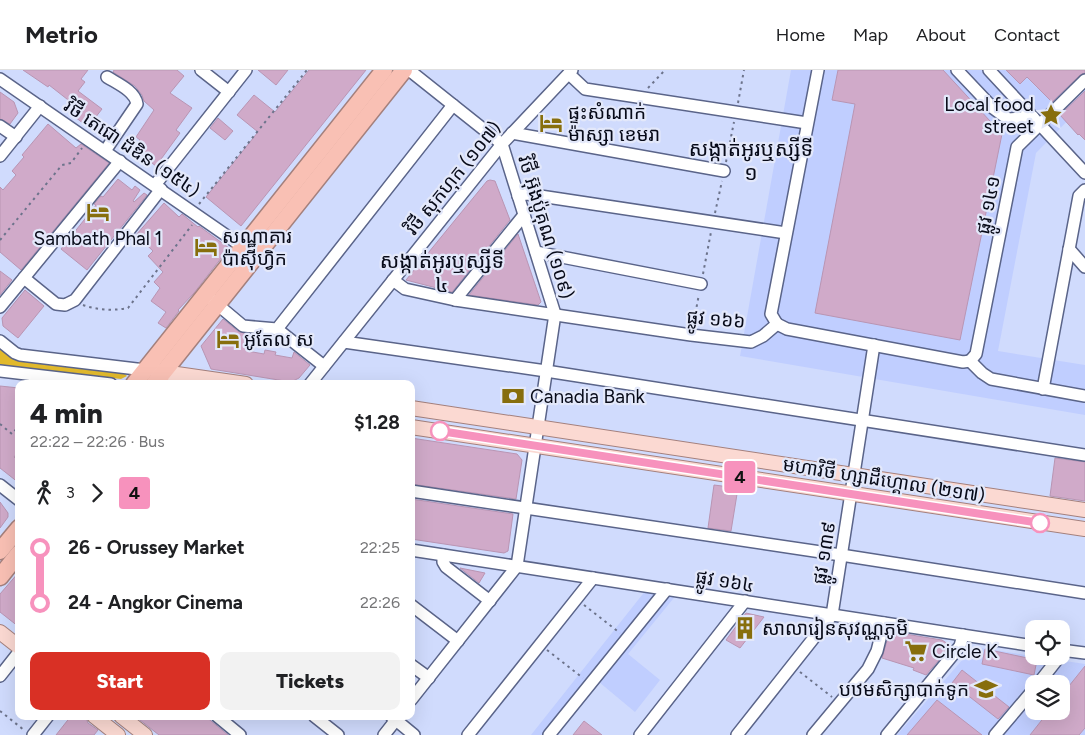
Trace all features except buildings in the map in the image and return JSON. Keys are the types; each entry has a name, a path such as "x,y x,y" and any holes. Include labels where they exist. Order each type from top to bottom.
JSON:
{"highway":[{"path":"211,300 243,247 384,70"},
{"path":"154,375 211,300 404,70"},
{"path":"0,551 15,533"},
{"path":"0,577 15,559"}],"main road":[{"path":"154,375 205,380"},
{"name":"មហាវិថី ហ្សាដឹហ្គោល (២១៧)","path":"415,409 1085,510"},
{"name":"មហាវិថី ហ្សាដឹហ្គោល (២១៧)","path":"415,428 1085,530"},
{"path":"0,632 15,644"},
{"path":"99,720 118,735"},
{"path":"127,720 145,735"}],"street":[{"path":"201,70 229,92"},
{"path":"24,278 56,304 65,305 75,300 246,70"},
{"name":"វិថី អ៊ុងប៉ូគុណ (១០៩)","path":"409,70 502,144 555,314 517,566 415,695"},
{"path":"818,70 771,314 777,324 788,329 963,362 970,361 991,379 1085,396"},
{"path":"957,70 993,108 1008,119 1036,121"},
{"path":"989,70 1085,173"},
{"path":"570,72 585,89 807,122"},
{"name":"វិថី សុកហុក (១០៧)","path":"313,380 502,144 570,72"},
{"path":"105,151 137,104 132,94 107,77"},
{"name":"វិថី តេជោ ដំឌិន (១៥៤)","path":"0,79 243,247"},
{"name":"ផ្លូវ ១៤១","path":"970,361 976,354 1017,147 1036,121 1085,80"},
{"path":"277,329 452,105"},
{"path":"0,156 40,106"},
{"path":"0,126 16,137"},
{"path":"512,134 724,171"},
{"path":"0,307 120,161"},
{"path":"1043,389 1079,196 1085,190"},
{"path":"518,196 527,194 786,233"},
{"path":"455,300 524,214"},
{"path":"1069,249 1085,267"},
{"path":"536,252 701,284"},
{"name":"ផ្លូវ ១៦៦","path":"392,280 404,289 455,300 751,342 763,336 777,324"},
{"path":"211,300 243,326 277,329 324,366"},
{"path":"0,341 20,355 154,375"},
{"path":"344,342 546,371 1085,455"},
{"name":"ផ្លូវ ១៣៩","path":"832,615 874,345"},
{"path":"0,371 76,380"},
{"path":"43,376 48,380"},
{"path":"0,486 15,497"},
{"path":"415,492 1085,593"},
{"name":"ផ្លូវ ១៦៤","path":"415,551 1025,645"},
{"path":"443,555 443,562 446,567 490,601"},
{"path":"468,735 592,578"},
{"path":"550,735 667,590"},
{"path":"640,735 745,602"},
{"path":"415,609 458,641"},
{"path":"737,735 832,615"},
{"path":"813,735 873,660 884,623"},
{"path":"887,735 960,646 963,635"},
{"path":"1070,653 1085,654"},
{"path":"0,676 15,657"},
{"path":"415,668 429,678"},
{"path":"996,735 1025,699"},
{"path":"32,735 45,720"},
{"path":"222,720 240,735"},
{"path":"319,720 338,735"},
{"path":"384,735 394,720"},
{"path":"397,720 414,735"}],"path":[{"path":"75,300 84,306 96,309 120,310 128,308 196,213 307,70"},
{"path":"639,96 665,70"},
{"path":"691,335 744,70"},
{"path":"0,240 62,165 71,163 88,139"},
{"path":"0,424 12,434 15,431"},
{"path":"576,599 627,639"},
{"path":"540,645 591,684"},
{"path":"792,665 839,703"},
{"path":"0,711 32,735"}],"shaded area":[{"path":"791,70 1020,70 1037,88 1056,70 1085,70 1085,103 1036,153 998,351 1085,365 1085,415 740,356"},
{"path":"0,347 17,360 25,362 123,372 127,376 121,379 0,365"},
{"path":"646,590 677,594 628,654 660,680 635,712 599,682 557,735 531,735"},
{"name":"បឋមសិក្សាបាក់ទូក","path":"981,648 1025,655 1025,665 1070,665 1070,662 1085,664 1085,735 897,735 970,651"}],"bus line":[{"name":"4","path":"440,431 1040,523"}],"place":[{"name":"Local food street","path":"1051,115"},
{"name":"ផ្ទះសំណាក់ ម៉ាស្សា ខេមរា","path":"551,123"},
{"name":"Sambath Phal 1","path":"98,212"},
{"name":"សណ្ឋាគារ ប៉ាស៊ីហ្វិក","path":"206,247"},
{"name":"អូតែល ស","path":"228,339"},
{"name":"Canadia Bank","path":"513,396"},
{"name":"សាលារៀនសុវណ្ណភូមិ","path":"745,628"},
{"name":"Circle K","path":"916,651"},
{"name":"បឋមសិក្សាបាក់ទូក","path":"986,689"}],"district":[{"name":"សង្កាត់អូរឬស្សីទី ១","path":"751,160"},
{"name":"សង្កាត់អូរឬស្សីទី ៤","path":"442,272"}]}
